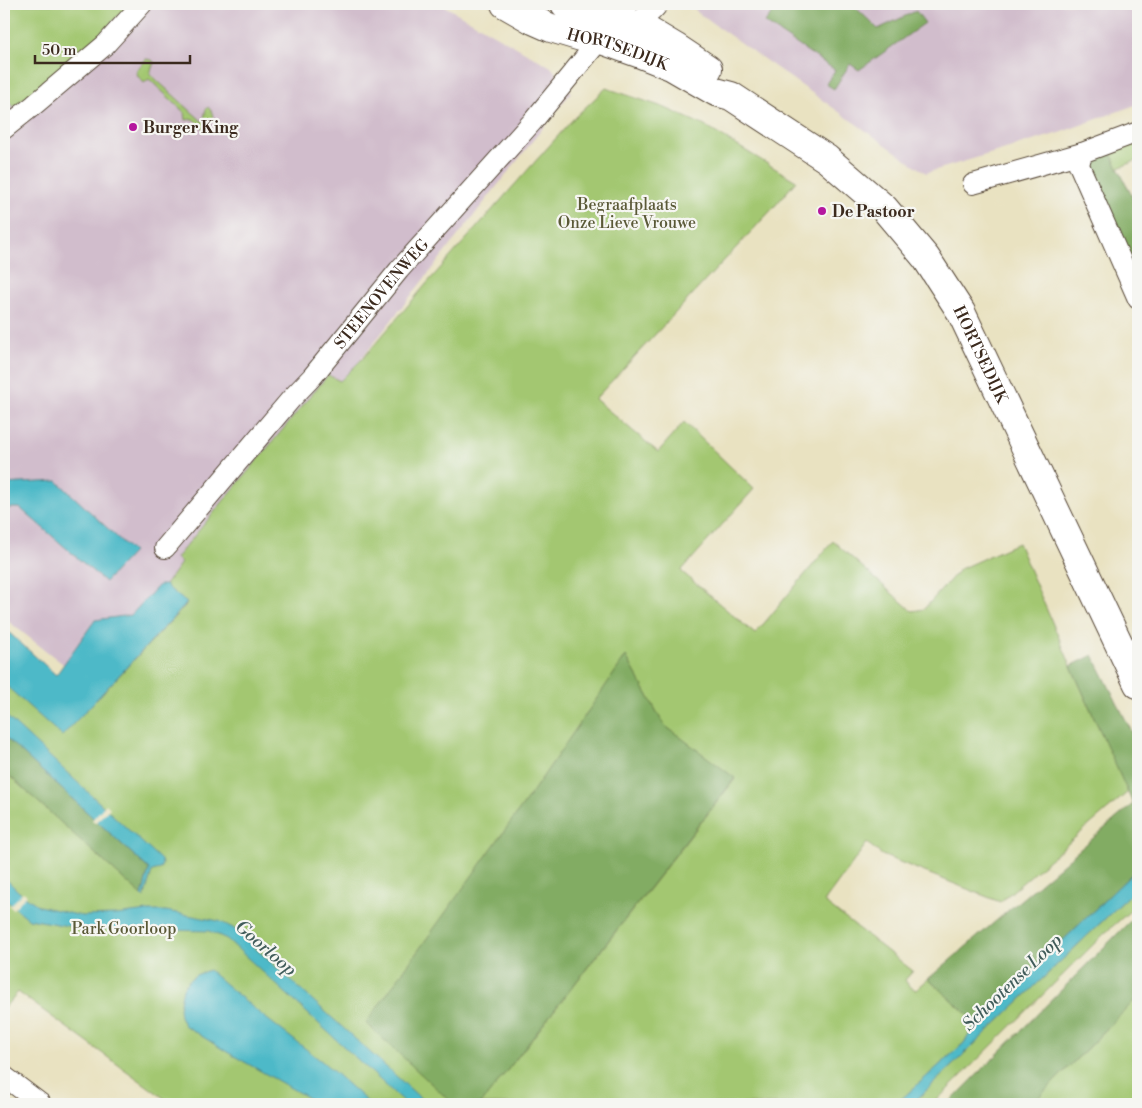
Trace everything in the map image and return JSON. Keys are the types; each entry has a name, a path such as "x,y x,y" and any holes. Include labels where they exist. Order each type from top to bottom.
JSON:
{"street":[{"path":"4,129 105,45 142,4"},
{"name":"HORTSEDIJK","path":"505,4 532,20 581,37 618,22"},
{"name":"HORTSEDIJK","path":"564,4 618,22 641,54 671,66 716,92 731,96 827,159 884,208 926,258 961,312 1138,684"},
{"name":"STEENOVENWEG","path":"164,548 312,377 400,270 618,22 654,10 658,4"},
{"path":"973,184 1082,153 1138,132"},
{"path":"1082,153 1079,165 1138,299"},
{"path":"4,1076 41,1104"}],"shaded area":[{"path":"77,4 441,4 551,67 571,92 336,391 181,594 72,671 4,618 4,96"},
{"path":"691,4 1138,4 1138,104 1059,133 926,173 698,13"}],"green space":[{"path":"4,4 130,4 77,57 14,107 4,97"},
{"path":"779,4 852,4 878,29 916,11 925,23 859,70 850,64 834,89 826,84 835,70 765,23"},
{"path":"146,59 154,62 150,74 203,122 208,107 213,116 204,129 193,119 186,120 185,113 149,79 144,83 137,75 137,70"},
{"path":"606,88 663,107 703,125 796,181 775,206 595,399 658,452 684,422 754,489 681,571 755,634 833,541 912,611 924,609 960,569 1018,543 1128,792 1000,902 882,855 867,843 824,902 913,971 905,980 909,986 916,990 928,979 977,1023 964,1043 896,1104 481,1104 735,779 664,725 626,656 473,1104 172,1104 18,992 4,1008 4,651 75,722 187,604 165,585 181,563 176,558 328,375 340,381 364,357 574,118"},
{"path":"1138,138 1138,160 1118,168 1108,148"},
{"path":"1108,148 1138,208 1138,280 1091,174 1087,155"},
{"path":"1093,655 1138,744 1138,868 977,1023 928,979 1133,804 1071,666"},
{"path":"626,656 664,725 735,778 481,1104 453,1104 366,1023 533,791"},
{"path":"4,736 149,869 142,896 4,771"},
{"path":"1138,887 1138,904 1105,933 933,1104 912,1104"},
{"path":"1138,913 1138,997 1032,1104 948,1104"},
{"path":"1138,997 1138,1098 1132,1104 1032,1104"}],"water":[{"path":"57,481 133,552 105,582 20,508 4,508 4,484"},
{"path":"159,585 165,585 187,603 62,736 4,684 4,628 56,675 95,620 131,615"},
{"path":"4,714 161,860 160,869 152,871 144,898 142,896 149,869 4,736"},
{"path":"1138,868 1138,887 912,1104 896,1104 964,1043 977,1023"},
{"path":"4,877 19,892 39,906 82,916 166,911 219,921 233,928 427,1104 406,1104 227,939 209,931 79,928 29,919 8,902 4,896"},
{"path":"209,970 258,1012 324,1063 370,1104 319,1104 227,1052 184,1025 179,1008 183,988 196,975"}],"pier":[{"path":"106,804 110,808 95,823 92,820"},
{"path":"23,892 27,895 13,909 9,906"}],"place":[{"name":"Burger King","path":"133,127"},
{"name":"De Pastoor","path":"822,211"}],"park label":[{"name":"Begraafplaats Onze Lieve Vrouwe","path":"627,213"},
{"name":"Park Goorloop","path":"124,928"}],"water label":[{"name":"Goorloop","path":"266,948"},
{"name":"Schootense Loop","path":"1012,982"}]}
